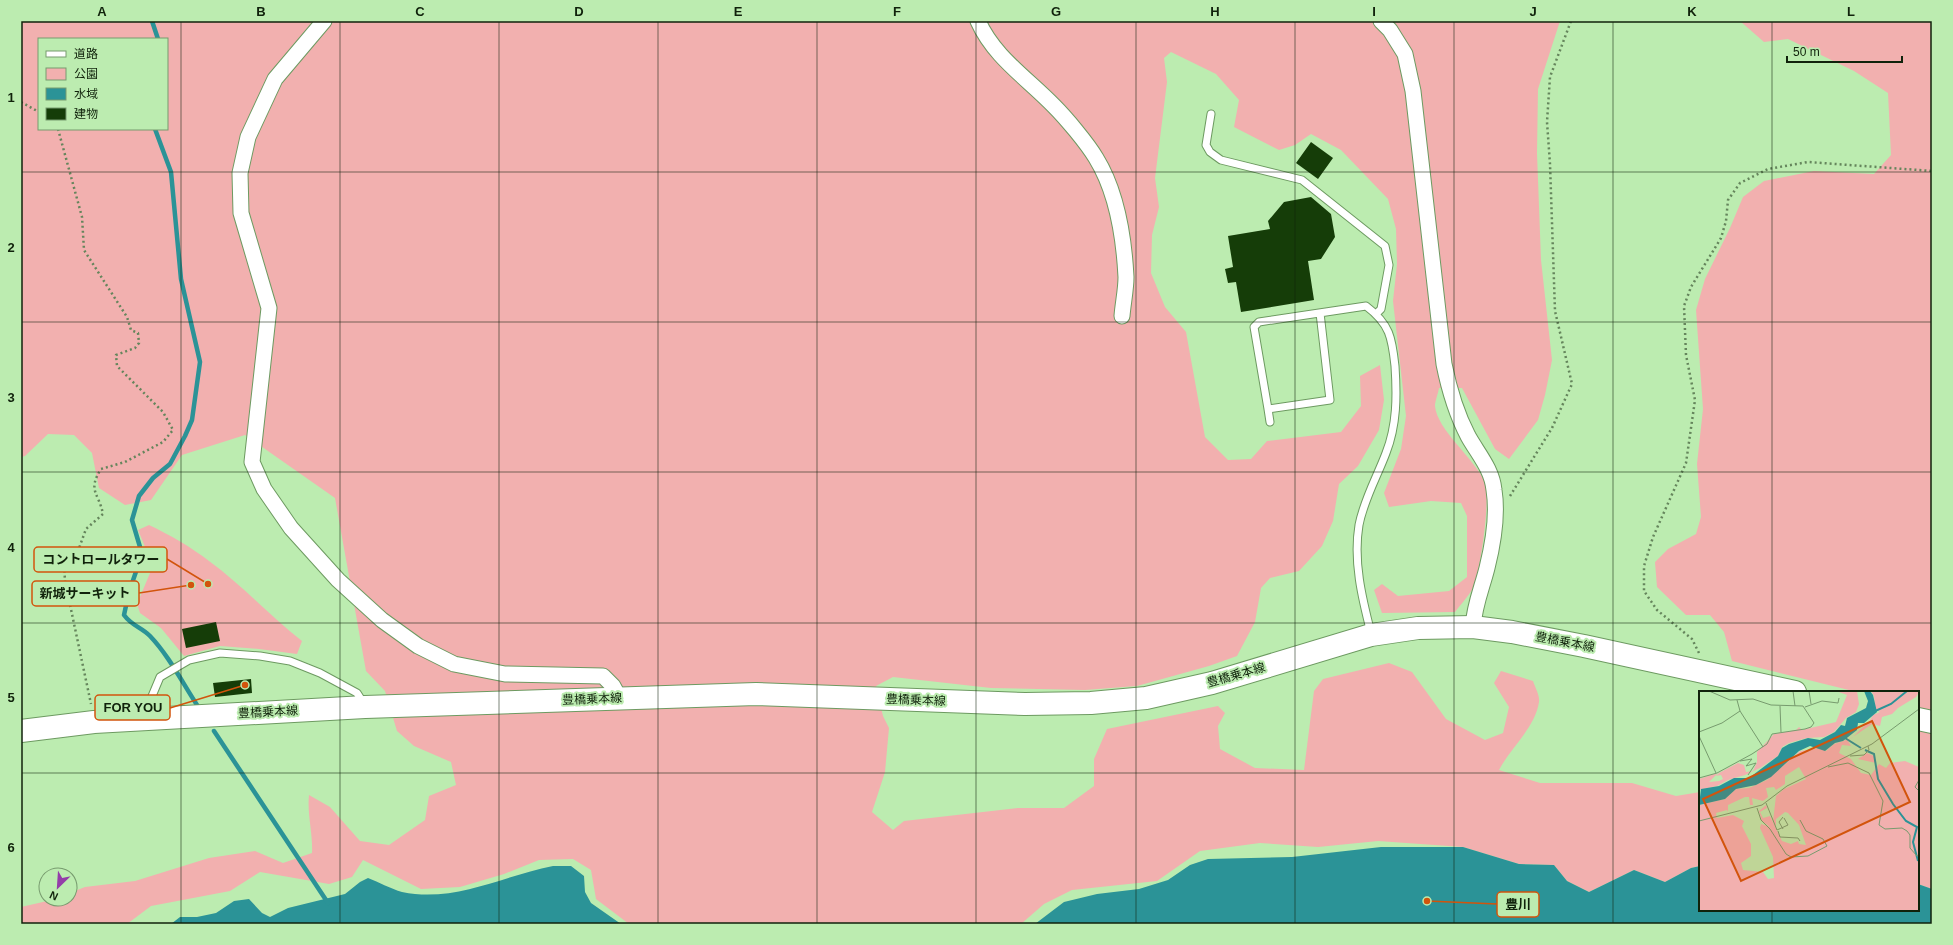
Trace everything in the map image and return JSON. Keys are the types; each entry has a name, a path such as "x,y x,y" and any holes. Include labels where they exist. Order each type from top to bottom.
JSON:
{"main road":[{"name":"豊橋乗本線","path":"21,731 94,722 365,707 756,694 1025,704 1091,703 1146,698 1212,683 1371,635 1418,628 1473,627 1512,632 1577,644 1790,691"},
{"path":"1919,719 1932,722"}],"street":[{"path":"324,21 275,79 248,137 240,174 241,214 269,308 252,462 264,489 291,528 338,580 382,620 418,646 454,664 505,674 603,676 613,686 619,698"},
{"path":"978,21 983,32 1000,56 1055,107 1096,158 1110,186 1121,228 1126,278 1122,316"},
{"path":"1381,21 1390,30 1405,54 1413,91 1444,364 1452,399 1468,435 1491,473 1495,491 1494,526 1487,567 1474,612 1473,627"}],"lane":[{"path":"1211,114 1206,145 1221,160 1302,180 1385,246 1388,265 1383,286 1381,309 1376,314"},
{"path":"1270,422 1254,327 1259,322 1366,306 1376,314 1386,326 1392,342 1397,395 1394,425 1386,452 1367,496 1359,525 1357,557 1361,594 1371,635"},
{"path":"1268,409 1330,400 1320,313"},
{"path":"148,719 147,708 160,677 189,660 220,654 260,656 290,661 320,673 357,693 365,707"}],"path":[{"path":"1510,498 1552,428 1572,384 1555,311 1550,164 1547,122 1550,77 1571,21"},
{"path":"21,102 38,111"},
{"path":"58,130 82,217 84,250 127,317 131,330 138,333 139,343 134,348 116,355 117,366 162,412 173,430 163,442 125,462 101,470 94,480 95,492 102,504 104,514 86,529 78,551 73,556 66,556 64,564 65,581 84,667 94,722"},
{"path":"1699,671 1700,654 1692,639 1657,610 1644,590 1644,566 1653,537 1686,463 1694,400 1686,355 1684,306 1691,287 1721,238 1726,220 1728,200 1740,183 1768,169 1808,162 1932,171"}],"green space":[{"path":"21,21 1560,21 1538,89 1537,153 1541,260 1552,360 1538,420 1509,459 1495,449 1462,388 1439,388 1435,402 1437,415 1442,425 1480,473 1485,482 1486,490 1487,503 1484,536 1475,582 1470,593 1455,612 1382,613 1374,590 1382,584 1398,596 1449,591 1467,577 1467,516 1461,503 1431,501 1389,507 1384,493 1401,449 1406,416 1393,301 1397,264 1396,229 1388,199 1341,150 1311,134 1295,145 1279,150 1234,127 1239,100 1216,74 1171,52 1164,58 1167,82 1155,178 1159,207 1152,235 1151,273 1165,307 1186,332 1205,437 1228,460 1251,459 1267,441 1341,432 1361,406 1360,376 1380,365 1384,400 1379,430 1358,466 1339,484 1333,521 1322,546 1299,571 1270,578 1261,588 1255,622 1237,656 1209,666 1137,686 1085,690 991,688 893,677 876,686 883,716 889,728 885,772 872,812 893,830 904,821 1018,808 1064,808 1094,786 1094,759 1107,729 1218,706 1225,713 1218,726 1220,749 1255,768 1304,770 1314,691 1323,679 1389,663 1412,672 1446,719 1485,740 1503,733 1509,707 1494,683 1501,671 1533,681 1539,700 1537,711 1528,729 1499,770 1540,783 1632,783 1676,796 1699,792 1699,866 1691,868 1665,882 1634,870 1589,892 1567,881 1554,865 1519,864 1463,847 1378,841 1318,847 1260,843 1200,851 1157,881 1072,890 1044,904 1021,924 629,924 596,899 591,870 573,859 539,860 504,874 460,887 421,889 363,860 352,877 329,884 260,872 230,891 151,906 127,924 21,924 21,907 38,903 38,907 78,907 78,890 85,887 135,881 209,858 255,851 283,863 312,853 309,795 330,807 360,841 389,845 425,820 429,796 456,785 451,762 414,746 397,731 385,691 366,671 335,498 245,435 182,455 151,500 125,505 99,488 92,453 74,435 48,434 25,456 21,457"},
{"path":"1740,21 1932,21 1932,889 1919,884 1919,691 1853,691 1732,661 1724,632 1710,615 1686,615 1657,587 1655,562 1668,549 1696,534 1701,517 1697,464 1703,409 1696,310 1705,279 1730,228 1743,197 1764,181 1814,171 1874,174 1891,155 1888,93 1854,71 1788,39 1764,42"},
{"path":"149,525 195,551 233,580 302,641 297,654 220,646 184,656 161,628 140,613 137,604 153,566 138,530"}],"water":[{"path":"1381,847 1463,847 1519,864 1554,865 1567,881 1589,892 1634,870 1665,882 1691,868 1699,866 1699,911 1919,911 1919,884 1932,889 1932,924 1035,924 1064,902 1097,894 1139,889 1168,880 1190,865 1208,859 1292,857"},
{"path":"553,866 571,866 584,876 585,892 591,903 621,924 171,924 180,917 197,917 216,913 234,901 249,899 262,913 270,917 288,908 345,894 360,882 368,878 402,892 441,894 478,887 534,870"}],"building":[{"path":"1311,142 1333,158 1318,179 1296,163"},
{"path":"1311,197 1331,214 1335,237 1321,259 1308,261 1314,300 1241,312 1236,282 1228,283 1225,269 1233,267 1228,236 1270,229 1268,221 1284,202"},
{"path":"216,622 220,641 186,648 182,629"},
{"path":"251,679 252,693 215,697 213,683"}],"waterway":[{"path":"152,21 158,38"},
{"path":"155,130 171,172 181,279 200,362 192,420 185,436 170,464 153,478 139,496 132,520 140,547 140,560 129,592 124,615 130,622 147,633 157,644 197,705"},
{"path":"214,731 328,903"}],"place":[{"name":"コントロールタワー","path":"208,584"},
{"name":"新城サーキット","path":"191,585"},
{"name":"FOR YOU","path":"245,685"},
{"name":"豊川","path":"1427,901"}]}
